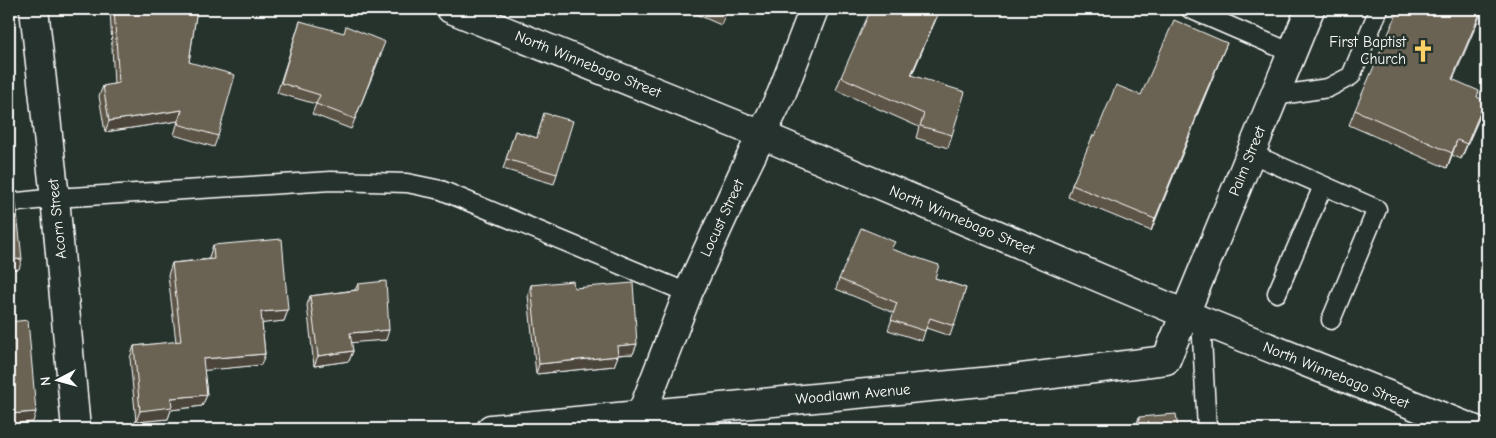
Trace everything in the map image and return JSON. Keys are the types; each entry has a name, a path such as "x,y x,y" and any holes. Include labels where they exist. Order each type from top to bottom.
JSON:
{"street":[{"name":"Acorn Street","path":"34,9 55,198 76,429"},
{"name":"North Winnebago Street","path":"451,9 762,135 1193,317 1473,429"},
{"name":"Locust Street","path":"642,422 688,293 781,95 814,9"},
{"name":"Palm Street","path":"1193,317 1250,153 1310,9"},
{"name":"Woodlawn Avenue","path":"491,429 642,422 1166,360 1193,317"}],"lane":[{"path":"1190,9 1292,53"},
{"path":"1274,96 1328,88 1351,76 1379,9"},
{"path":"1250,153 1377,209 1331,320"},
{"path":"9,203 55,198 331,181 407,183 441,190 688,293"},
{"path":"1277,293 1323,186"},
{"path":"1193,317 1207,429"}],"building":[{"path":"114,9 197,9 189,62 235,75 218,136 178,124 182,110 109,121 103,86 119,83"},
{"path":"710,9 728,9 725,15"},
{"path":"871,9 940,9 911,75 965,92 952,135 920,126 924,114 841,77"},
{"name":"First Baptist Church","path":"1399,9 1482,9 1452,79 1479,91 1477,97 1485,101 1467,144 1457,140 1452,153 1355,110"},
{"path":"1174,20 1227,43 1195,117 1155,219 1072,185 1116,85 1141,95"},
{"path":"300,21 344,33 346,26 385,42 355,119 316,104 320,95 281,83"},
{"path":"544,113 573,121 557,174 506,159 515,131 537,138"},
{"path":"9,142 11,142 14,182 9,184"},
{"path":"9,203 16,203 22,259 9,260"},
{"path":"861,228 895,242 891,249 939,265 935,278 966,288 954,326 930,318 925,331 891,320 897,303 839,279"},
{"path":"282,239 288,310 261,312 265,354 203,359 207,395 171,398 172,407 140,411 134,346 181,341 172,263 214,259 213,245"},
{"path":"386,281 389,330 350,333 353,351 318,356 310,296 358,290 358,284"},
{"path":"573,281 574,288 633,283 637,344 617,346 618,356 539,364 531,285"},
{"path":"28,320 36,412 9,414 9,322"},
{"path":"1176,414 1178,429 1140,429 1139,417"}],"place":[{"name":"First Baptist Church","path":"1423,51"}]}
